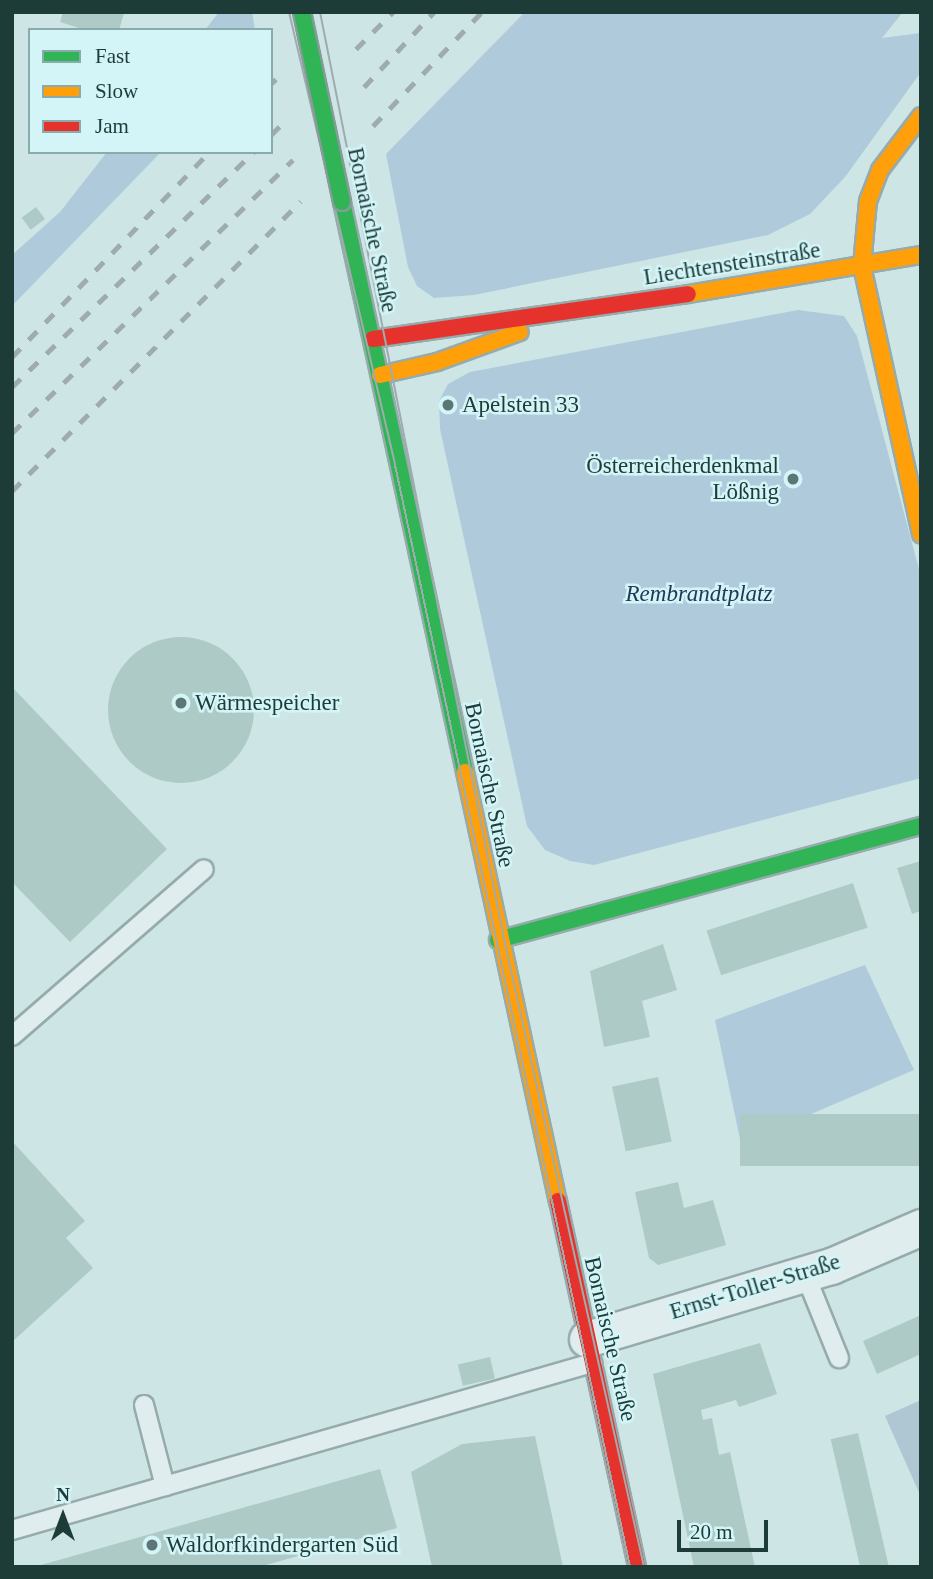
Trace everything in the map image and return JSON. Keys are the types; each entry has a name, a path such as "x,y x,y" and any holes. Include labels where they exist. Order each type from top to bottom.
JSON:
{"street":[{"name":"Bornaische Straße","path":"302,12 498,940 637,1567"},
{"path":"921,116 880,170 868,201 862,266 921,535"},
{"name":"Liechtensteinstraße","path":"373,339 481,321 550,317 921,255"},
{"name":"Liechtensteinstraße","path":"380,375 437,362 550,317"},
{"path":"498,940 921,826"},
{"name":"Ernst-Toller-Straße","path":"589,1351 806,1274 921,1227"}],"lane":[{"path":"12,1036 204,869"},
{"path":"806,1274 839,1358"},
{"path":"12,1530 165,1486 589,1351"},
{"path":"144,1405 165,1486"}],"green space":[{"path":"219,12 252,12 255,28 207,28"},
{"path":"525,12 903,12 882,38 921,33 921,72 845,177 810,214 768,235 474,295 434,298 417,286 408,267 386,154"},
{"path":"105,154 159,154 12,306 12,255 60,212"},
{"name":"Rembrandtplatz","path":"798,310 844,316 857,336 921,577 921,778 594,865 570,861 545,850 527,826 440,429 439,401 448,384 470,372"},
{"path":"865,965 914,1070 741,1144 715,1020"}],"shaded area":[{"path":"921,1400 921,1497 885,1416"}],"building":[{"path":"63,12 124,13 120,28 79,28 60,22"},
{"path":"36,207 45,219 31,230 22,218"},
{"name":"Wärmespeicher","path":"181,637 209,643 232,659 248,682 254,710 248,738 232,761 209,777 181,783 153,777 130,761 114,738 108,710 114,682 130,659 153,643"},
{"path":"12,687 167,849 70,942 12,882"},
{"path":"921,861 921,911 912,914 897,868"},
{"path":"853,883 868,928 721,975 707,931"},
{"path":"663,944 677,990 642,1001 650,1037 604,1047 590,971"},
{"path":"658,1077 672,1142 626,1151 612,1087"},
{"path":"740,1114 921,1114 921,1166 740,1166"},
{"path":"12,1141 85,1221 66,1238 93,1268 12,1342"},
{"path":"678,1182 684,1208 713,1200 726,1245 658,1265 649,1258 635,1192"},
{"path":"921,1315 921,1354 877,1374 863,1341"},
{"path":"760,1343 777,1394 739,1407 736,1400 701,1410 703,1420 712,1418 719,1455 730,1452 755,1567 694,1567 653,1374"},
{"path":"490,1357 495,1378 463,1386 458,1364"},
{"path":"858,1433 889,1566 860,1567 831,1439"},
{"path":"535,1436 563,1567 432,1567 411,1472 462,1444"},
{"path":"380,1469 397,1528 259,1567 34,1567"}],"tram line":[{"path":"289,12 395,465 630,1567"},
{"path":"320,12 504,939 644,1567"}],"railway":[{"path":"356,49 393,12"},
{"path":"364,87 434,12"},
{"path":"373,126 482,12"},
{"path":"273,82 276,79"},
{"path":"273,133 284,122"},
{"path":"12,357 207,154"},
{"path":"12,387 252,154"},
{"path":"12,433 293,160"},
{"path":"12,491 301,201"}],"traffic: fast":[{"path":"302,12 342,202"},
{"path":"342,202 465,772"},
{"path":"498,940 921,826"}],"traffic: slow":[{"path":"921,116 880,170 868,201 862,266 921,535"},
{"path":"688,294 921,255"},
{"path":"380,375 437,362 520,332"},
{"path":"465,772 558,1201"}],"traffic: jam":[{"path":"373,339 688,294"},
{"path":"558,1201 637,1567"}],"place":[{"name":"Apelstein 33","path":"448,405"},
{"name":"Österreicherdenkmal Lößnig","path":"793,479"},
{"name":"Wärmespeicher","path":"181,703"},
{"name":"Waldorfkindergarten Süd","path":"152,1545"}]}
